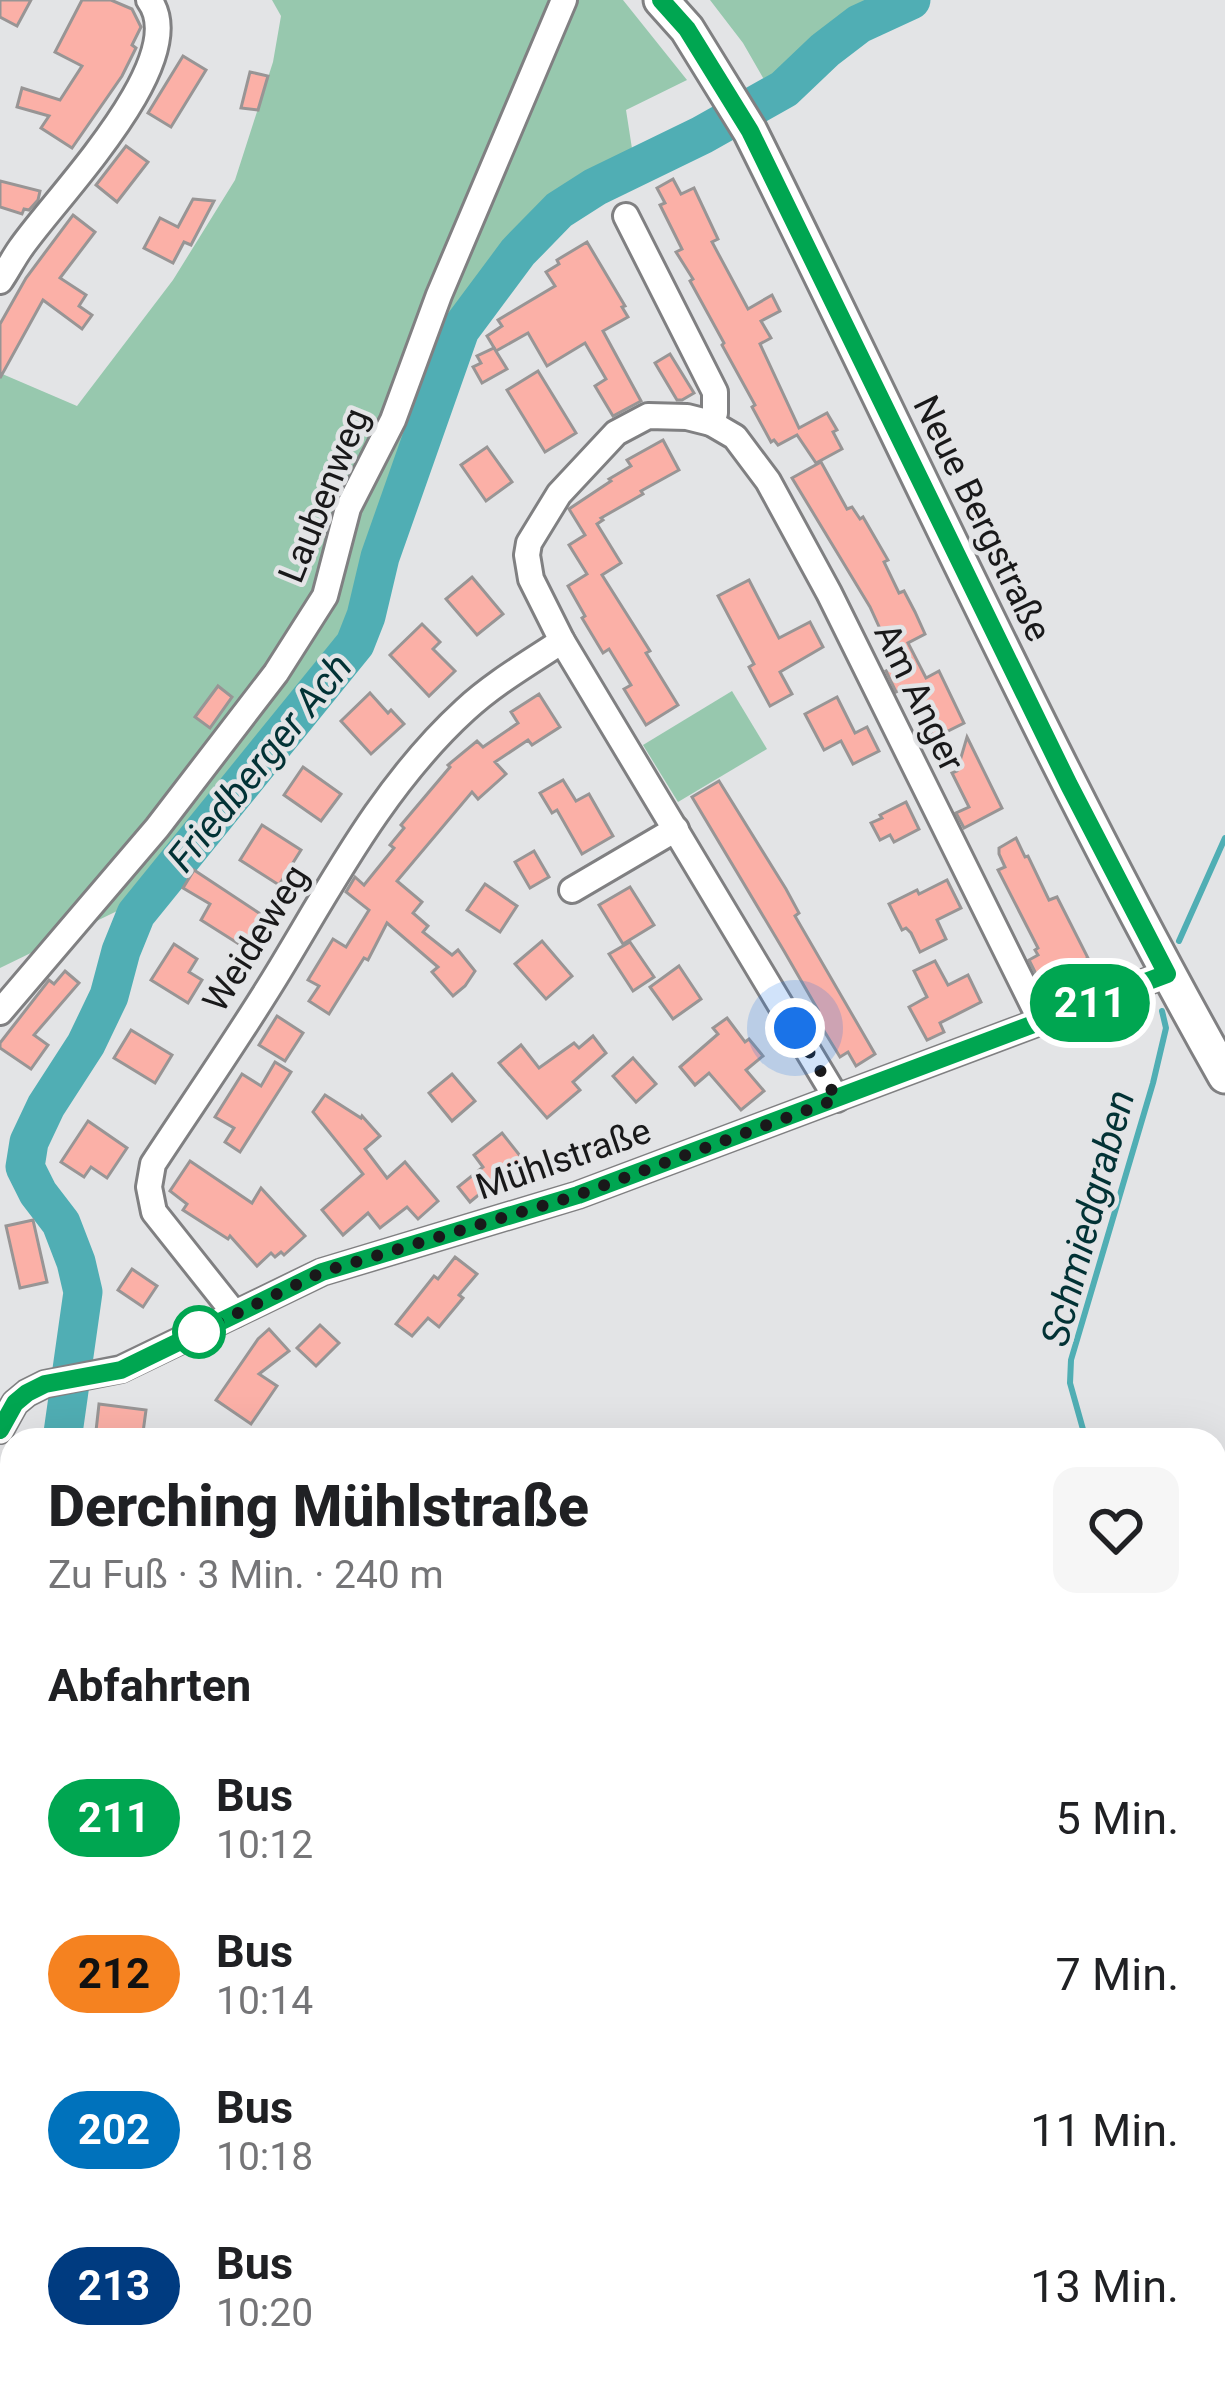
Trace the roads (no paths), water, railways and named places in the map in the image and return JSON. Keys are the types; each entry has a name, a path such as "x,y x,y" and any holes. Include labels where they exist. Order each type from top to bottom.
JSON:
{"main road":[{"name":"Neue Bergstraße","path":"661,0 687,29 750,131 1069,785 1225,1076"}],"street":[{"path":"0,281 10,245 126,111 155,53 159,31 154,6 148,0"},
{"name":"Laubenweg","path":"0,1012 157,828 276,674 325,596 348,508 393,419 439,295 561,8"},
{"path":"626,216 715,392 715,413 711,423 648,416 632,422 602,446 559,494 529,542 531,579 562,641 837,1099"},
{"name":"Am Anger","path":"711,423 735,437 768,481 829,593 1041,1021"},
{"name":"Weideweg","path":"235,1314 154,1212 149,1187 153,1163 370,822 466,709 562,641"},
{"path":"572,890 676,829"},
{"name":"Mühlstraße","path":"27,1393 57,1381 121,1370 322,1272 578,1195 1167,974"},
{"path":"0,1386 27,1393"},
{"path":"1,1428 15,1403 27,1393"}],"waterway":[{"name":"Friedberger Ach","path":"64,1428 83,1292 61,1223 25,1167 29,1142 109,996 136,914 355,644 380,557 460,330 518,252 559,210 784,89 859,24 911,0"},
{"name":"Schmiedgraben","path":"1179,941 1225,838"},
{"name":"Schmiedgraben","path":"1083,1428 1070,1383 1071,1360 1153,1083 1166,1028 1162,1011"}]}
